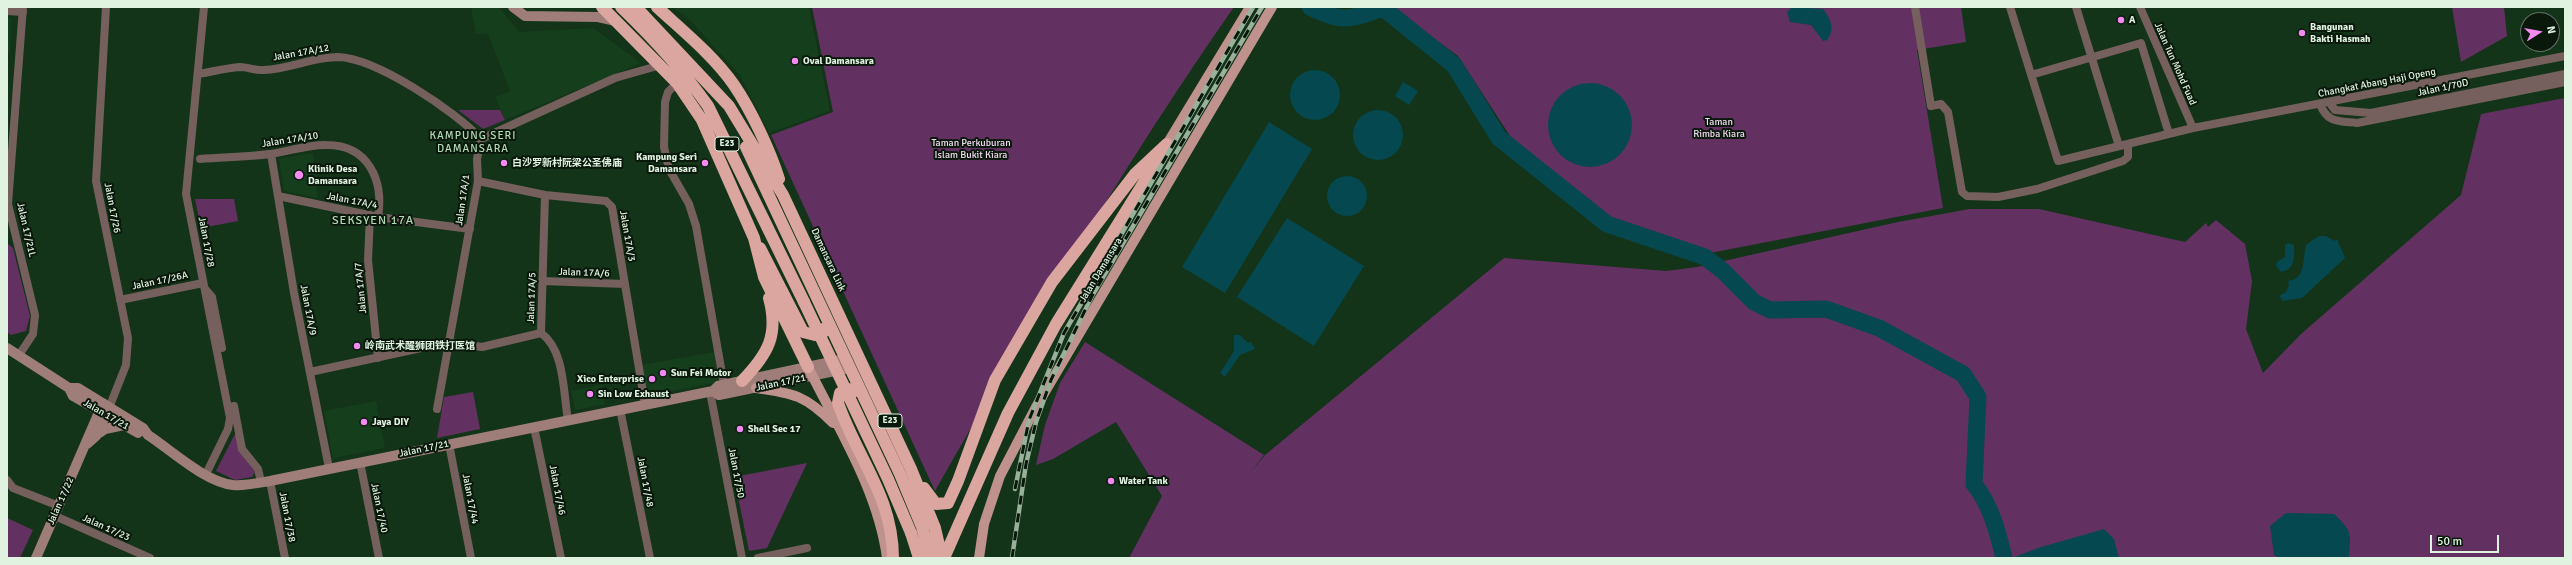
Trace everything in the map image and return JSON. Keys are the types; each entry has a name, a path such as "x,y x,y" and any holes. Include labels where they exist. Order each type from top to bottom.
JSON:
{"highway":[{"path":"602,7 661,65 677,83 702,120 754,238 772,268 803,332 815,335 824,331 825,317"},
{"name":"E23","path":"621,7 660,46 688,78 708,106 804,302 888,479 911,533 919,558"},
{"name":"Damansara Link","path":"636,7 729,106 784,195 911,468 935,528 943,558"},
{"path":"657,7 702,50 734,85 772,159 784,195"},
{"path":"717,92 739,130 825,317 903,480 922,527 931,558"},
{"path":"943,558 1008,413 1056,324 1167,144"},
{"path":"911,468 936,504 948,503 958,481 995,380 1052,282 1134,174 1167,144"},
{"path":"742,381 759,364 772,336 773,313 754,238"},
{"path":"764,276 810,371"},
{"path":"865,398 851,389 840,393 838,403 886,506 892,534 893,558"}],"main road":[{"path":"1167,144 1250,7"},
{"name":"Jalan Damansara","path":"979,558 984,524 1000,476 1036,407 1272,7"},
{"path":"810,371 873,500 884,533 887,558"},
{"path":"756,388 787,392 802,398 815,405 838,429"}],"street":[{"name":"Jalan 17/26","path":"104,410 126,365 128,352 128,338 96,181 106,7"},
{"name":"Jalan 17/28","path":"204,7 186,194 230,418 228,429 206,474"},
{"path":"513,7 525,16 598,17 616,21"},
{"path":"1915,7 1931,106 1941,104 1948,112 1962,192 1967,196 1998,197 2037,188 2123,161 2128,157 2128,144"},
{"path":"2010,7 2031,75 2141,43 2169,134"},
{"path":"2076,7 2119,146"},
{"name":"Jalan Tun Mohd Fuad","path":"2140,7 2193,128"},
{"path":"7,12 23,9"},
{"name":"Jalan 17/21L","path":"19,355 33,334 35,315 11,233 8,204 23,9"},
{"name":"Changkat Abang Haji Openg","path":"2031,75 2058,161 2193,128 2565,56"},
{"name":"Jalan 17A/12","path":"198,74 240,67 263,70 339,57 360,61 376,66 442,107 471,128 481,139"},
{"path":"481,139 614,78 661,65"},
{"name":"Jalan 1/70D","path":"2329,102 2335,110 2371,113 2565,74"},
{"name":"Jalan 1/70D","path":"2320,104 2323,114 2330,120 2357,123 2565,82"},
{"path":"677,83 668,92 665,102 664,146 669,169 689,204 696,226 724,385"},
{"path":"7,101 16,101"},
{"name":"Jalan 17A/1","path":"437,409 478,181 477,159 481,139"},
{"name":"Jalan 17A/10","path":"200,159 271,154 326,145 341,146 360,155 370,164 380,201 374,216"},
{"name":"Jalan 17A/9","path":"271,154 310,372 329,468"},
{"name":"Jalan 17A/3","path":"478,181 545,195 606,201 612,207 645,404"},
{"name":"Jalan 17A/5","path":"545,195 540,333 549,339 556,349 568,420"},
{"name":"Jalan 17A/4","path":"278,196 374,216 470,229"},
{"name":"Jalan 17A/7","path":"374,216 368,260 378,358"},
{"name":"Jalan 17A/6","path":"542,281 625,284"},
{"name":"Jalan 17/26A","path":"120,300 204,286"},
{"name":"Jalan 17/38","path":"204,286 212,297 242,449 258,469 265,481 285,558"},
{"path":"310,372 449,342 482,347 540,333"},
{"name":"Jalan 17/21","path":"7,348 69,388 73,396 143,428 148,435 206,474 218,481 233,485 265,481 712,391 718,386 742,381 810,371 847,363"},
{"name":"Jalan 17/21","path":"712,391 719,396 756,388 810,371"},
{"name":"Jalan 17/50","path":"712,391 742,558"},
{"name":"Jalan 17/48","path":"620,409 650,558"},
{"name":"Jalan 17/21","path":"104,410 124,425 140,434 148,435"},
{"name":"Jalan 17/22","path":"87,444 96,436 104,410"},
{"name":"Jalan 17/22","path":"36,558 87,444 89,431 104,410"},
{"path":"96,436 105,429 124,425"},
{"name":"Jalan 17/46","path":"534,427 561,558"},
{"name":"Jalan 17/44","path":"449,444 471,558"},
{"name":"Jalan 17/40","path":"360,462 379,558"},
{"path":"7,480 13,488 59,506"},
{"name":"Jalan 17/23","path":"55,516 150,558"},
{"path":"758,558 779,556 808,548"}],"shaded area":[{"path":"471,7 499,7 519,32 593,28 641,63 505,120 495,97 510,91 488,34 476,34"},
{"path":"672,7 809,7 830,111 769,133 740,75 689,19"},
{"path":"7,15 11,20 10,53 7,53"},
{"name":"Klinik Desa Damansara","path":"313,153 318,198 284,191 279,159"},
{"path":"714,352 719,382 647,396 641,365"},
{"path":"602,385 605,404 575,410 571,391"},
{"path":"376,401 385,448 333,458 324,411"}],"green space":[{"name":"Taman Perkuburan Islam Bukit Kiara","path":"812,7 1234,7 1116,185 1042,306 935,491 771,135 833,112"},
{"name":"Taman Rimba Kiara","path":"1398,7 1961,7 1966,42 1917,50 1943,208 1710,253 1607,219 1512,139 1458,56 1395,10"},
{"path":"2452,7 2504,7 2507,36 2461,62"},
{"path":"2565,98 2565,558 1129,558 1162,496 1116,422 1053,459 1036,465 1045,425 1060,383 1085,342 1264,455 1249,474 1265,455 1504,258 1666,271 1697,267 1898,222 1970,209 2039,209 2185,242 2206,223 2208,227 2216,220 2245,244 2252,281 2246,329 2263,373 2301,334 2461,195 2481,114"},
{"path":"458,110 500,110 505,120 483,129"},
{"path":"195,199 234,199 238,221 201,228"},
{"path":"8,244 13,248 30,316 26,331 11,335 7,332"},
{"path":"473,392 480,429 437,438 444,397"},
{"path":"236,432 239,450 255,472 252,477 235,480 216,471"},
{"path":"807,463 767,548 749,551 734,477"},
{"path":"7,518 33,530 20,558 7,558"}],"water":[{"path":"1792,7 1823,9 1830,20 1832,28 1830,36 1827,40 1823,41 1811,25 1790,22 1787,12"},
{"path":"1315,70 1325,72 1333,77 1338,85 1340,95 1338,105 1333,113 1325,118 1315,120 1305,118 1297,113 1292,105 1290,95 1292,85 1297,77 1305,72"},
{"path":"1403,82 1418,91 1409,105 1395,96"},
{"path":"1582,83 1598,83 1614,90 1625,101 1632,117 1632,133 1629,141 1620,155 1614,160 1598,167 1582,167 1566,160 1555,149 1548,133 1548,117 1555,101 1566,90"},
{"path":"1378,110 1388,112 1396,117 1401,125 1403,135 1401,145 1396,153 1388,158 1378,160 1368,158 1360,153 1355,145 1353,135 1355,125 1360,117 1368,112"},
{"path":"1269,122 1312,149 1225,293 1182,267"},
{"path":"1347,176 1361,182 1367,196 1361,210 1347,216 1333,210 1327,196 1333,182"},
{"path":"1287,218 1364,266 1314,346 1237,297"},
{"path":"2319,236 2326,236 2335,241 2337,239 2345,258 2302,298 2283,301 2279,296 2286,292 2289,285 2288,281 2294,279 2301,272 2306,245"},
{"path":"2288,243 2294,245 2293,262 2292,266 2286,271 2281,272 2276,266 2277,262 2285,257 2285,245"},
{"path":"1234,335 1240,335 1248,343 1251,342 1255,349 1240,355 1225,377 1220,373 1234,351"},
{"path":"2286,513 2334,514 2349,533 2349,557 2279,558 2274,555 2270,526"},
{"path":"2104,529 2114,539 2119,558 2012,558 2038,548"}],"waterway":[{"path":"1310,7 1339,18 1354,17 1383,8 1454,65 1499,138 1607,224 1705,257 1723,271 1754,302 1770,310 1826,309 1879,328 1963,374 1978,397 1974,484 1989,510 2004,558"}],"railway":[{"path":"1015,489 1029,420 1064,333 1253,7"},
{"path":"1012,558 1026,464 1036,422 1051,380 1092,296 1262,7"}],"place":[{"name":"A","path":"2121,20"},
{"name":"Bangunan Bakti Hasmah","path":"2302,33"},
{"name":"Oval Damansara","path":"795,61"},
{"name":"白沙罗新村阮梁公圣佛庙","path":"504,163"},
{"name":"Kampung Seri Damansara","path":"705,163"},
{"name":"Klinik Desa Damansara","path":"299,175"},
{"name":"岭南武术醒狮团铁打医馆","path":"357,346"},
{"name":"Sun Fei Motor","path":"663,373"},
{"name":"Xico Enterprise","path":"652,379"},
{"name":"Sin Low Exhaust","path":"590,394"},
{"name":"Jaya DIY","path":"364,422"},
{"name":"Shell Sec 17","path":"740,429"},
{"name":"Water Tank","path":"1111,481"}],"district":[{"name":"KAMPUNG SERI DAMANSARA","path":"473,142"},
{"name":"SEKSYEN 17A","path":"373,221"}]}
